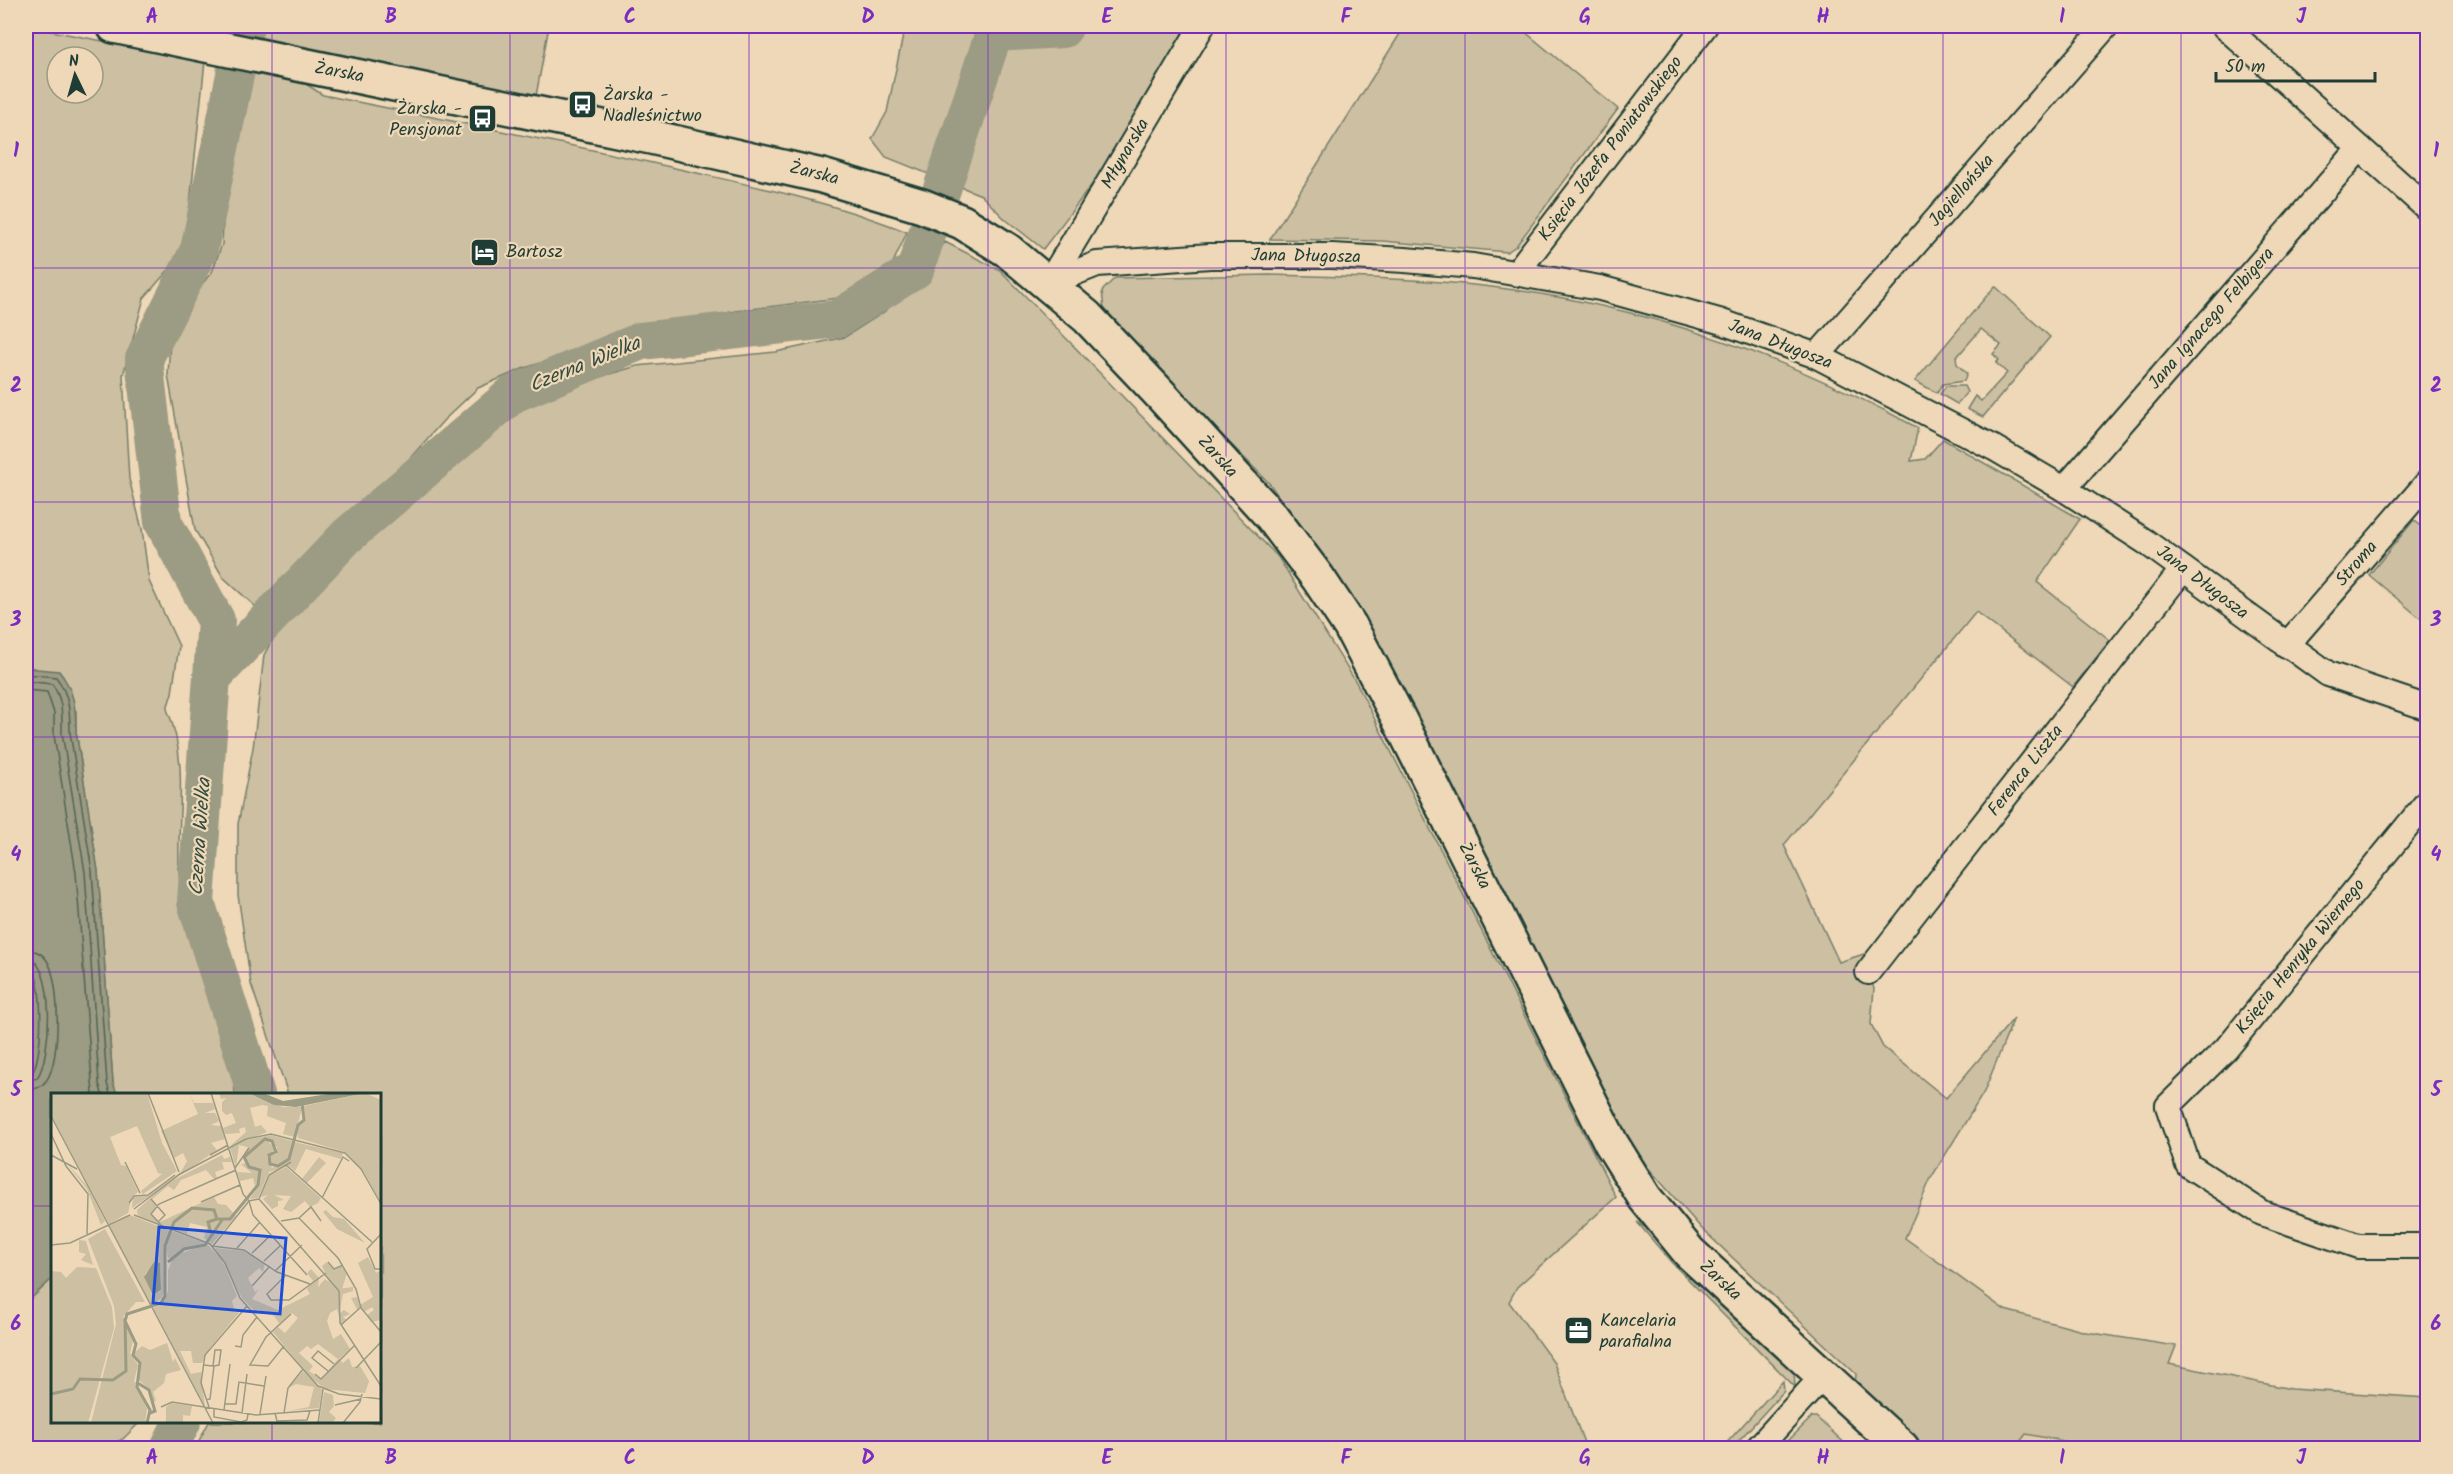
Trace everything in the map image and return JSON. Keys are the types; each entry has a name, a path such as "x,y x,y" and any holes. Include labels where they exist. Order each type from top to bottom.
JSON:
{"street":[{"name":"Żarska","path":"114,26 651,137 822,176 883,194 962,222 1007,250 1049,283 1087,317 1161,394 1272,517 1318,578 1350,626 1397,715 1611,1143 1660,1220 1689,1252 1902,1449"},
{"name":"Młynarska","path":"1049,283 1202,26"},
{"name":"Księcia Józefa Poniatowskiego","path":"1517,272 1705,26"},
{"name":"Jagiellońska","path":"1817,356 2106,26"},
{"path":"2224,26 2427,209"},
{"name":"Jana Ignacego Felbigera","path":"2064,489 2360,148"},
{"name":"Jana Długosza","path":"1049,283 1097,264 1210,256 1395,259 1517,272 1600,288 1672,307 1817,356 1944,421 2064,489 2183,569 2286,646 2328,674 2427,708"},
{"name":"Stroma","path":"2286,646 2427,482"},
{"name":"Ferenca Liszta","path":"1868,972 2183,569"},
{"name":"Księcia Henryka Wiernego","path":"2427,801 2226,1049 2168,1106 2188,1165 2262,1213 2358,1246 2427,1246"},
{"path":"1758,1449 1823,1376"}],"shaded area":[{"path":"26,26 205,61 185,251 144,298 123,375 129,479 142,529 149,581 179,646 172,693 167,709 175,732 179,756 179,856 183,905 221,1007 229,1044 235,1093 117,1093 113,1083 98,871 76,731 76,711 35,668 26,668"},
{"path":"193,26 549,26 536,96"},
{"path":"905,26 1203,26 1132,132 1043,249 1005,219 981,195 886,157 872,139 887,112"},
{"path":"1405,26 1518,26 1618,109 1516,246 1507,252 1382,241 1270,239"},
{"path":"248,68 298,79 323,95 597,151 744,184 826,204 907,232 887,276 867,290 839,298 735,311 610,340 522,369 478,388 444,420 342,534 271,601 257,608 223,577 195,530 168,375 170,341 185,304 212,272 222,244 224,202"},
{"path":"945,242 1000,270 1278,557 1356,682 1616,1197 1517,1287 1509,1302 1554,1363 1586,1448 195,1448 208,1423 381,1423 381,1093 288,1093 251,984 238,895 238,824 253,748 264,655 285,616 349,546 493,417 535,396 637,366 776,352 845,337 884,312 915,283"},
{"path":"1269,275 1402,280 1502,288 1586,302 1684,328 1732,344 1827,383 1918,428 1911,461 1925,459 1943,439 2080,519 2037,582 2110,640 2073,687 1976,612 1784,845 1839,962 1864,954 1874,989 1871,1024 1883,1047 1946,1098 2014,1018 1984,1092 1931,1178 1905,1238 2005,1310 2086,1332 2176,1346 2169,1364 2291,1389 2427,1398 2427,1448 2100,1448 2026,1434 2015,1448 1922,1448 1881,1415 1855,1384 1856,1374 1701,1228 1637,1155 1410,711 1338,579 1269,483 1149,361 1104,310 1102,291 1115,278"},
{"path":"1995,286 2050,337 1983,417 1967,409 1975,396 1981,401 2007,373 1996,363 1999,360 1993,354 2001,345 1981,329 1956,358 1957,364 1967,374 1964,381 1943,384 1937,393 1915,381"},
{"path":"1946,386 1964,386 1967,392 1957,404 1940,394"},
{"path":"2414,520 2427,531 2427,624 2369,575"},
{"path":"26,966 33,992 35,1021 26,1076"},
{"path":"1637,1222 1656,1234 1794,1370 1795,1387 1671,1262"},
{"path":"51,1280 51,1423 139,1423 123,1439 104,1448 26,1448 26,1303"},
{"path":"1783,1381 1784,1391 1732,1448 1722,1448"},
{"path":"1812,1417 1816,1417 1850,1448 1781,1448"},
{"path":"2026,1434 2100,1448 2015,1448"}],"water":[{"path":"26,668 59,671 73,699 98,871 113,1083 117,1093 51,1093 51,1280 26,1303 26,1076 35,1021 33,992 26,966"}],"waterway":[{"name":"Czerna Wielka","path":"245,26 199,250 144,359 163,522 216,620 196,902 256,1093"},
{"name":"Czerna Wielka","path":"212,678 347,536 513,394 641,341 837,319 915,270 994,33 1063,29 1065,26"},
{"name":"Czerna Wielka","path":"169,1448 182,1423"}],"place":[{"name":"Żarska - Nadleśnictwo","path":"582,105"},
{"name":"Żarska - Pensjonat","path":"483,119"},
{"name":"Bartosz","path":"485,252"},
{"name":"Kancelaria parafialna","path":"1579,1331"}]}
